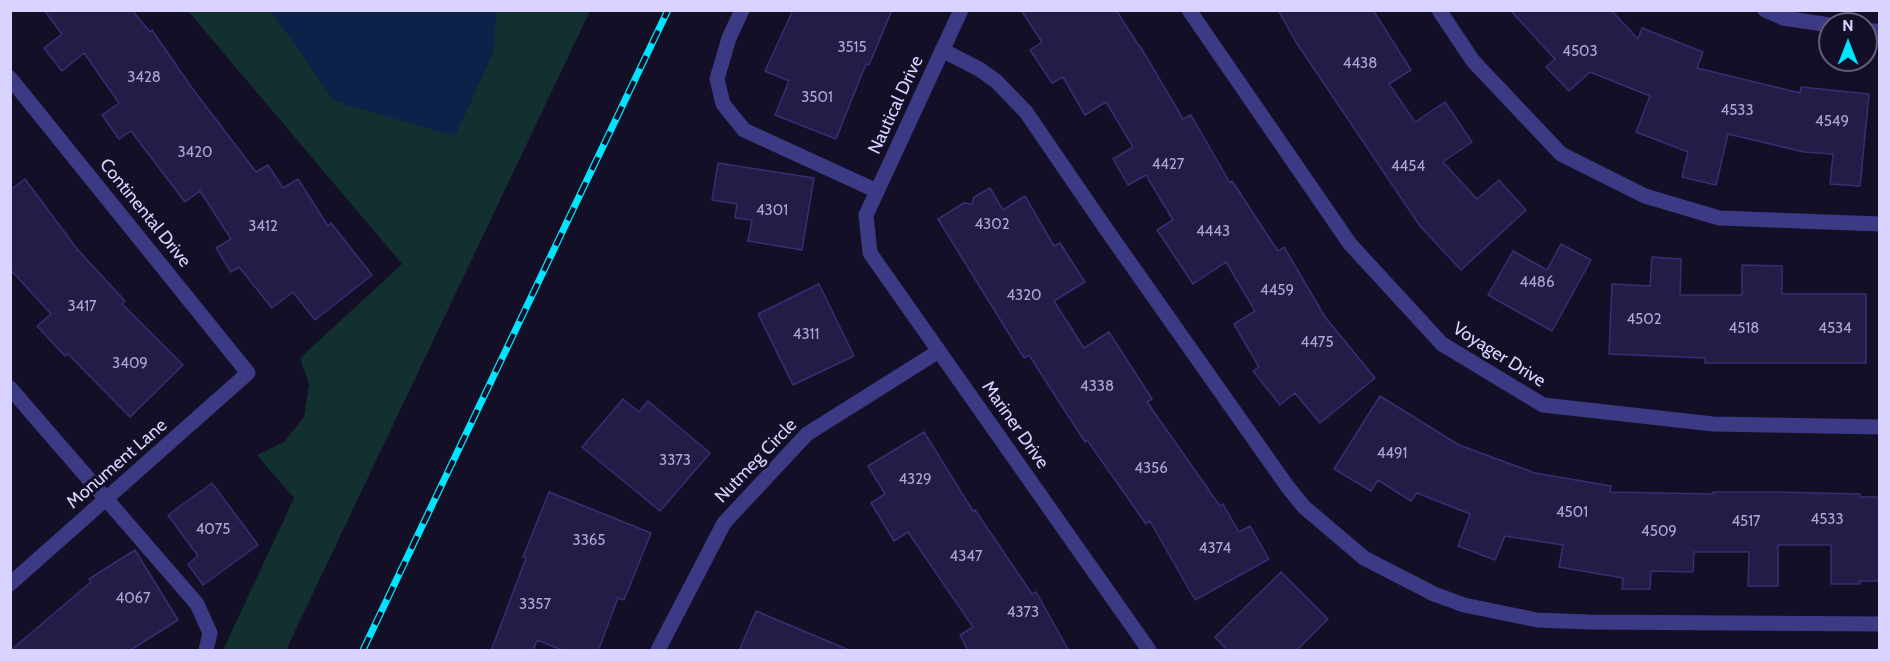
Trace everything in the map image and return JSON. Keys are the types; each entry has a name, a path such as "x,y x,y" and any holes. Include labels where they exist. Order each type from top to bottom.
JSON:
{"street":[{"path":"742,10 729,38 717,79 723,104 744,130 877,191"},
{"name":"Nautical Drive","path":"866,215 961,10"},
{"name":"Voyager Drive","path":"1189,10 1350,244 1442,344 1543,405 1713,424 1880,427"},
{"path":"1439,10 1473,61 1561,154 1645,196 1719,218 1880,224"},
{"path":"1765,10 1783,18 1818,23"},
{"path":"942,50 980,69 996,81 1026,111 1287,486 1304,507 1364,558 1434,594 1464,605 1537,620 1880,624"},
{"name":"Continental Drive","path":"10,78 248,373"},
{"name":"Mariner Drive","path":"866,215 870,253 1149,651"},
{"name":"Nutmeg Circle","path":"658,651 724,523 799,442 807,434 939,351"},
{"name":"Monument Lane","path":"10,584 248,373"},
{"path":"10,387 105,500 197,604 210,633 206,651"}],"green space":[{"path":"188,11 590,11 286,650 223,650 294,498 257,455 284,442 304,417 309,384 300,358 402,264"}],"water":[{"path":"271,11 496,11 494,51 455,136 334,101"}],"building":[{"path":"44,10 132,10 150,32 152,30 192,88 256,172 268,165 283,188 298,179 328,226 331,223 372,275 315,320 293,292 272,308 239,267 231,272 216,248 231,239 200,191 185,202 131,131 119,139 102,115 119,103 84,53 62,71 44,48 62,34"},
{"path":"793,10 892,10 869,65 866,64 836,139 775,115 789,81 765,71"},
{"path":"1021,10 1116,10 1183,119 1191,115 1230,183 1232,181 1278,251 1284,247 1325,317 1375,378 1320,423 1295,393 1280,405 1253,371 1259,367 1234,324 1255,311 1226,262 1193,284 1157,230 1173,220 1146,175 1128,185 1113,159 1133,147 1106,102 1085,115 1063,77 1052,83 1030,50 1042,42"},
{"path":"1278,10 1373,10 1411,70 1389,84 1415,122 1445,102 1472,142 1443,162 1477,199 1499,180 1526,210 1461,270 1420,226 1296,42"},
{"path":"1510,10 1611,10 1638,39 1642,28 1703,52 1697,68 1800,93 1801,87 1869,94 1860,186 1830,184 1833,154 1804,152 1728,134 1716,185 1682,177 1688,152 1636,132 1650,96 1590,72 1569,91 1546,67 1555,59"},
{"path":"718,163 814,178 802,250 748,241 752,220 735,218 737,204 712,200"},
{"path":"25,179 77,249 125,301 122,304 183,365 130,417 68,354 65,356 37,326 51,314 10,269 10,190"},
{"path":"990,188 1003,210 1025,196 1054,246 1060,243 1085,282 1054,301 1084,348 1109,332 1152,399 1147,402 1220,506 1223,504 1239,532 1250,526 1269,559 1195,600 1150,521 1146,524 1087,440 1085,442 1029,355 1024,358 938,219 964,203 972,204 974,197"},
{"path":"1561,244 1591,260 1552,331 1488,295 1513,251 1547,270"},
{"path":"1652,257 1681,259 1680,295 1742,295 1742,265 1782,266 1782,294 1866,294 1866,363 1705,363 1705,358 1609,354 1612,284 1650,286"},
{"path":"819,284 854,356 793,385 758,314"},
{"path":"1380,396 1459,445 1535,473 1611,486 1610,492 1713,494 1713,492 1778,492 1860,494 1860,497 1880,497 1880,581 1831,584 1831,545 1778,545 1778,586 1748,586 1749,552 1694,552 1693,572 1651,571 1650,589 1622,589 1623,578 1559,567 1563,545 1505,536 1495,560 1458,546 1470,514 1417,493 1411,501 1378,480 1371,491 1334,469"},
{"path":"623,399 639,412 648,401 710,453 660,511 582,447"},
{"path":"924,432 973,511 975,510 1032,594 1036,592 1069,651 968,651 960,635 973,627 908,532 894,541 871,503 885,494 868,466"},
{"path":"212,483 258,545 203,585 188,564 198,556 168,515"},
{"path":"549,492 651,533 624,600 618,598 598,651 564,651 537,640 533,651 491,651 526,558 523,557"},
{"path":"135,550 178,620 129,651 10,651 91,582 89,579"},
{"path":"1281,572 1328,619 1296,651 1228,651 1215,637"},
{"path":"756,611 849,650 849,651 739,651"}],"railway":[{"path":"363,650 668,10"}]}
